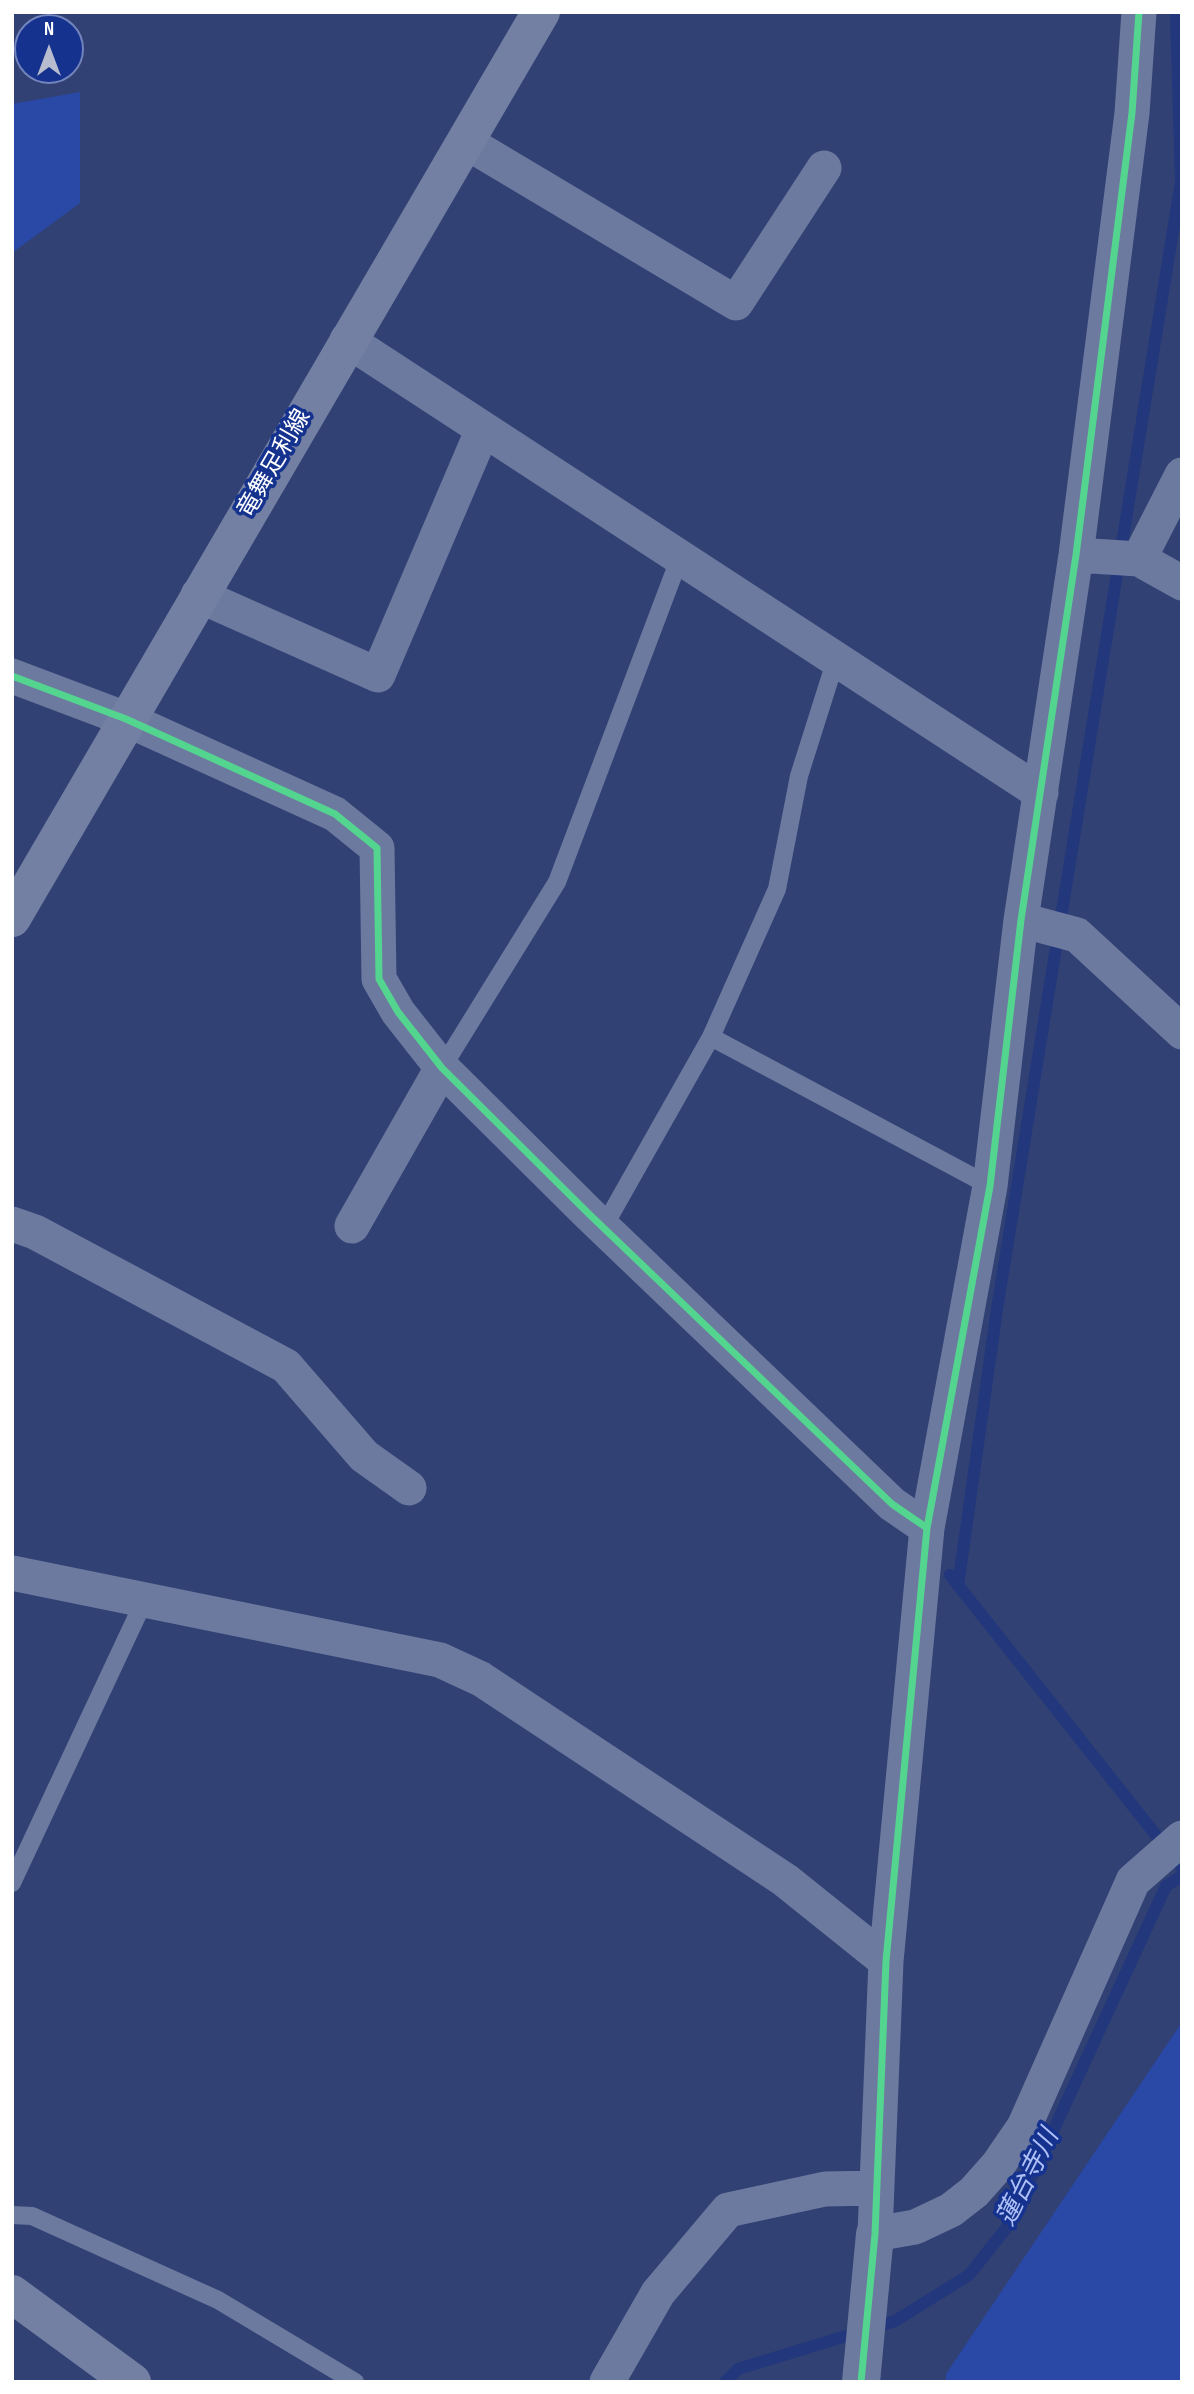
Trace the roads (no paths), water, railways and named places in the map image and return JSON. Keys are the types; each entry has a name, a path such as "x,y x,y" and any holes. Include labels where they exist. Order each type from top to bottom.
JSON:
{"main road":[{"name":"竜舞足利線","path":"12,918 198,595 541,12"},
{"path":"12,2294 132,2382"}],"street":[{"path":"862,2373 875,2234 886,1961 927,1528 990,1186 1021,920 1076,555 1132,113 1139,12"},
{"path":"466,142 736,303 824,168"},
{"path":"347,340 1041,793"},
{"path":"198,595 378,675 483,429"},
{"path":"1139,559 1182,475"},
{"path":"1076,555 1139,559 1182,583"},
{"path":"12,677 126,719 335,814 377,848 379,979 398,1012 442,1068 603,1228 892,1504 927,1528"},
{"path":"1021,920 1077,935 1182,1032"},
{"path":"352,1226 442,1068"},
{"path":"12,1224 35,1232 286,1366 364,1456 409,1488"},
{"path":"12,1573 440,1660 481,1679 785,1880 886,1961"},
{"path":"875,2234 915,2227 951,2210 974,2192 998,2165 1024,2127 1133,1881 1182,1838"},
{"path":"607,2382 658,2293 728,2210 825,2189 877,2188"}],"lane":[{"path":"442,1068 557,883 680,557"},
{"path":"603,1228 711,1037 777,889 799,776 836,659"},
{"path":"711,1037 990,1186"},
{"path":"12,1883 144,1601"},
{"path":"12,2215 32,2216 218,2300 355,2382"}],"waterway":[{"path":"958,1586 997,1309 1181,182 1176,12"},
{"path":"950,1575 1182,1868"},
{"name":"蓮台寺川","path":"725,2382 738,2369 895,2321 969,2275 1011,2222 1166,1886 1182,1876"}]}
